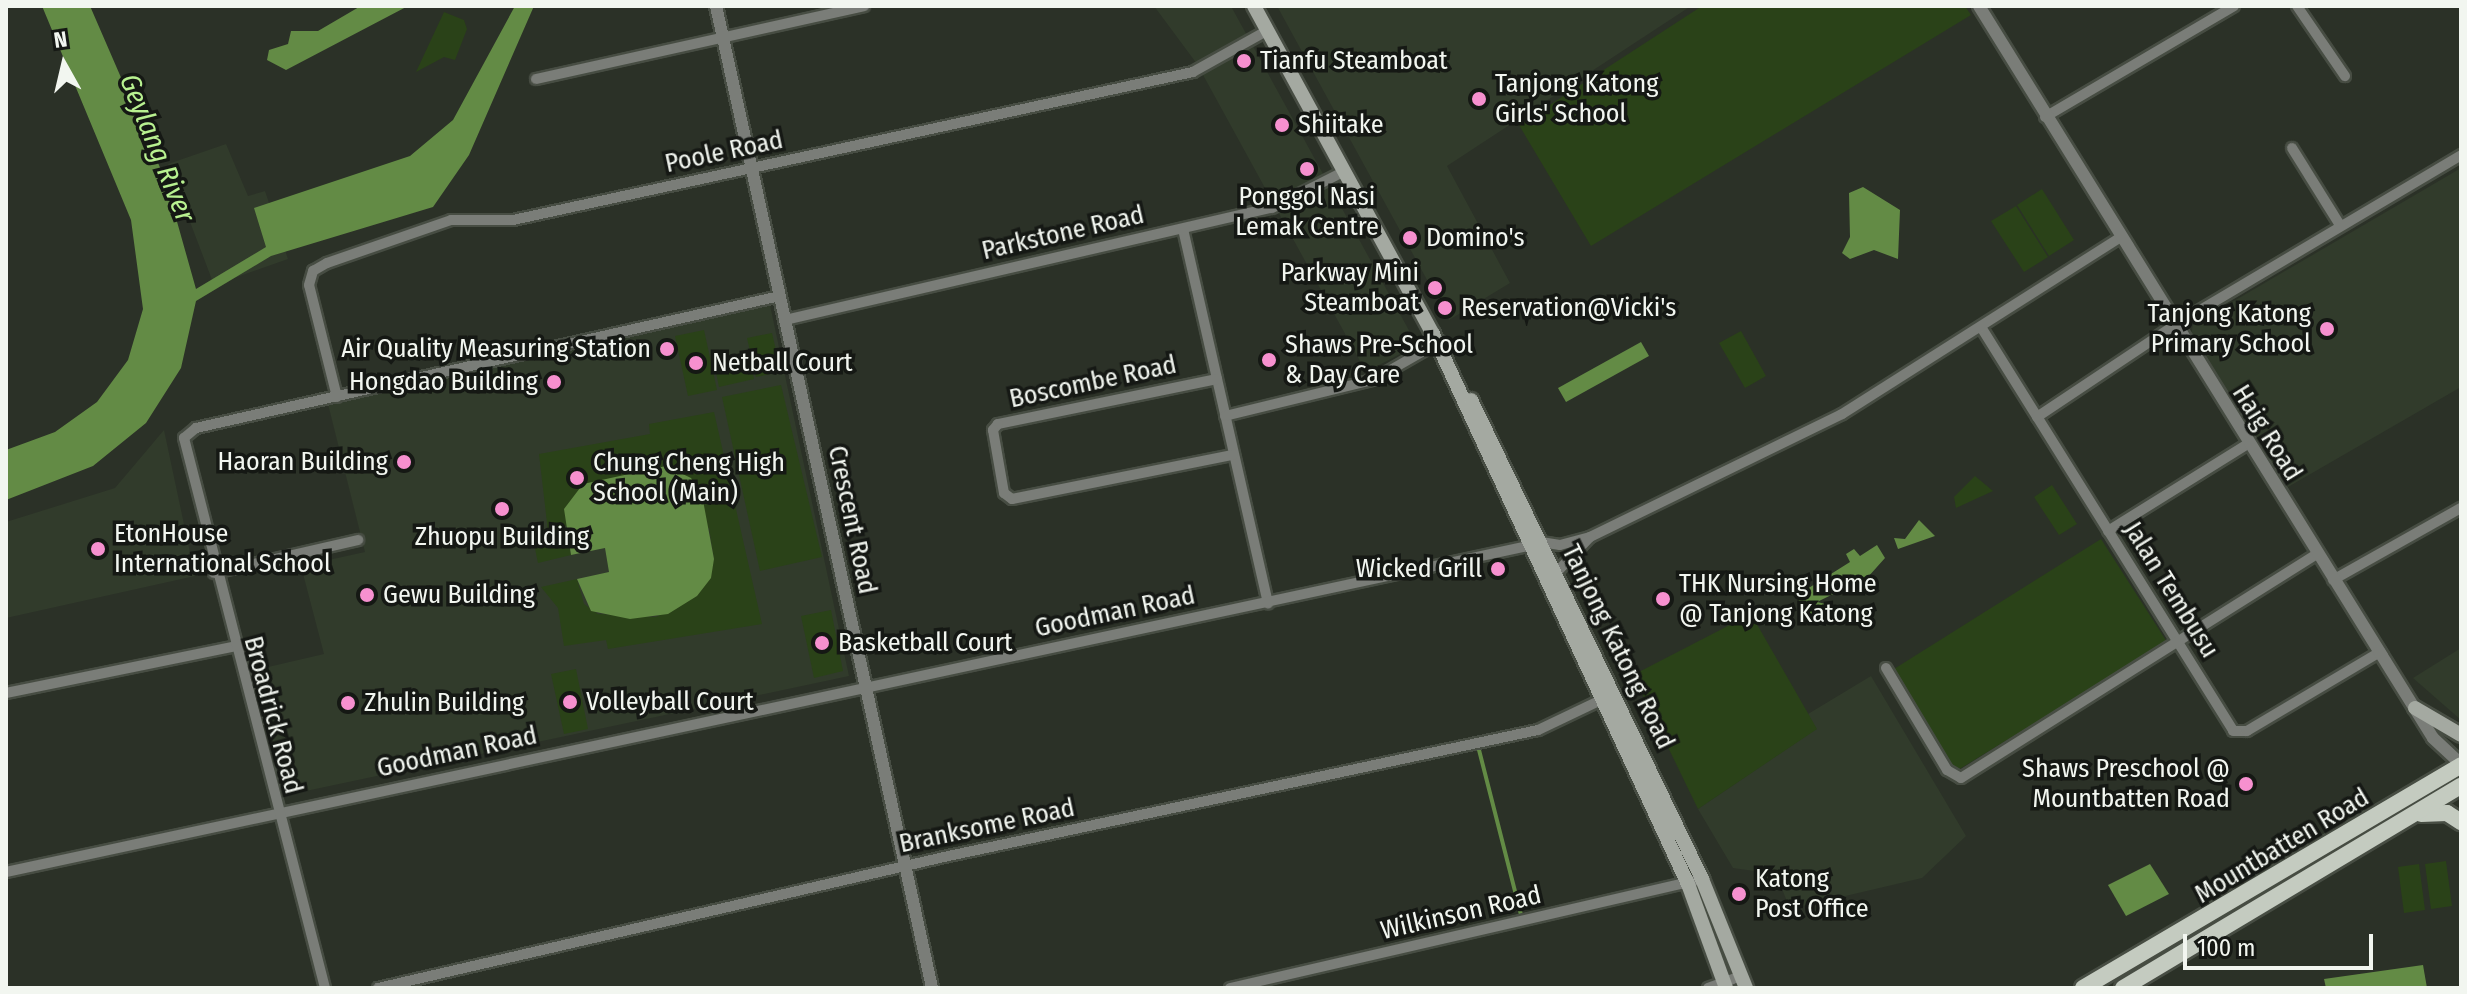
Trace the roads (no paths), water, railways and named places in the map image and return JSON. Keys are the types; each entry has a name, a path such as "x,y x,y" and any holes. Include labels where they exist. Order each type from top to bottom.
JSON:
{"main road":[{"name":"Tanjong Katong Road","path":"1254,6 1436,340 1534,544 1601,700 1744,982"},
{"name":"Tanjong Katong Road","path":"1534,544 1556,573 1695,882 1725,985"},
{"path":"2415,708 2461,735"},
{"path":"2455,764 2461,787"},
{"name":"Mountbatten Road","path":"2083,988 2455,764"},
{"name":"Mountbatten Road","path":"2123,988 2461,787"},
{"path":"2412,815 2438,811 2461,822"}],"street":[{"name":"Crescent Road","path":"716,6 932,988"},
{"path":"536,79 864,6"},
{"name":"Haig Road","path":"1979,6 2118,239 2415,708 2455,764"},
{"path":"2045,117 2234,6"},
{"path":"2297,6 2345,76"},
{"name":"Poole Road","path":"337,397 309,285 319,267 451,220 513,220 1193,72 1268,30"},
{"path":"2292,148 2340,225"},
{"path":"2037,417 2175,325 2461,155"},
{"name":"Parkstone Road","path":"785,320 1285,204 1345,171"},
{"name":"Boscombe Road","path":"1183,229 1268,603"},
{"path":"1556,573 1590,537 1842,414 2118,239"},
{"path":"337,397 780,296"},
{"name":"Jalan Tembusu","path":"1981,327 2237,733 2380,652"},
{"path":"1225,416 1373,380 1436,340"},
{"name":"Boscombe Road","path":"1217,379 998,424 993,430 1004,493 1012,499 1233,455"},
{"name":"Broadrick Road","path":"325,988 276,813 183,453 184,438 196,428 337,397"},
{"path":"2108,531 2248,444"},
{"path":"2333,580 2461,508"},
{"name":"Goodman Road","path":"6,872 1534,544 1590,537"},
{"path":"214,573 358,540"},
{"path":"1886,668 1947,770 1961,778 2317,554"},
{"path":"6,693 232,647"},
{"name":"Branksome Road","path":"378,988 905,867 1538,730 1601,700"},
{"name":"Wilkinson Road","path":"1230,988 1695,882"},
{"path":"1708,988 1744,982"}],"waterway":[{"path":"1478,746 1522,918"}],"place":[{"name":"Tianfu Steamboat","path":"1244,61"},
{"name":"Tanjong Katong Girls' School","path":"1479,99"},
{"name":"Shiitake","path":"1282,125"},
{"name":"Ponggol Nasi Lemak Centre","path":"1307,169"},
{"name":"Domino's","path":"1410,238"},
{"name":"Parkway Mini Steamboat","path":"1435,288"},
{"name":"Reservation@Vicki's","path":"1445,308"},
{"name":"Tanjong Katong Primary School","path":"2327,329"},
{"name":"Air Quality Measuring Station","path":"667,349"},
{"name":"Shaws Pre-School & Day Care","path":"1269,360"},
{"name":"Netball Court","path":"696,363"},
{"name":"Hongdao Building","path":"554,382"},
{"name":"Haoran Building","path":"404,462"},
{"name":"Chung Cheng High School (Main)","path":"577,478"},
{"name":"Zhuopu Building","path":"502,509"},
{"name":"EtonHouse International School","path":"98,549"},
{"name":"Wicked Grill","path":"1498,569"},
{"name":"Gewu Building","path":"367,595"},
{"name":"THK Nursing Home @ Tanjong Katong","path":"1663,599"},
{"name":"Basketball Court","path":"822,643"},
{"name":"Volleyball Court","path":"570,702"},
{"name":"Zhulin Building","path":"348,703"},
{"name":"Shaws Preschool @ Mountbatten Road","path":"2246,784"},
{"name":"Katong Post Office","path":"1739,894"}],"water label":[{"name":"Geylang River","path":"157,148"}]}
